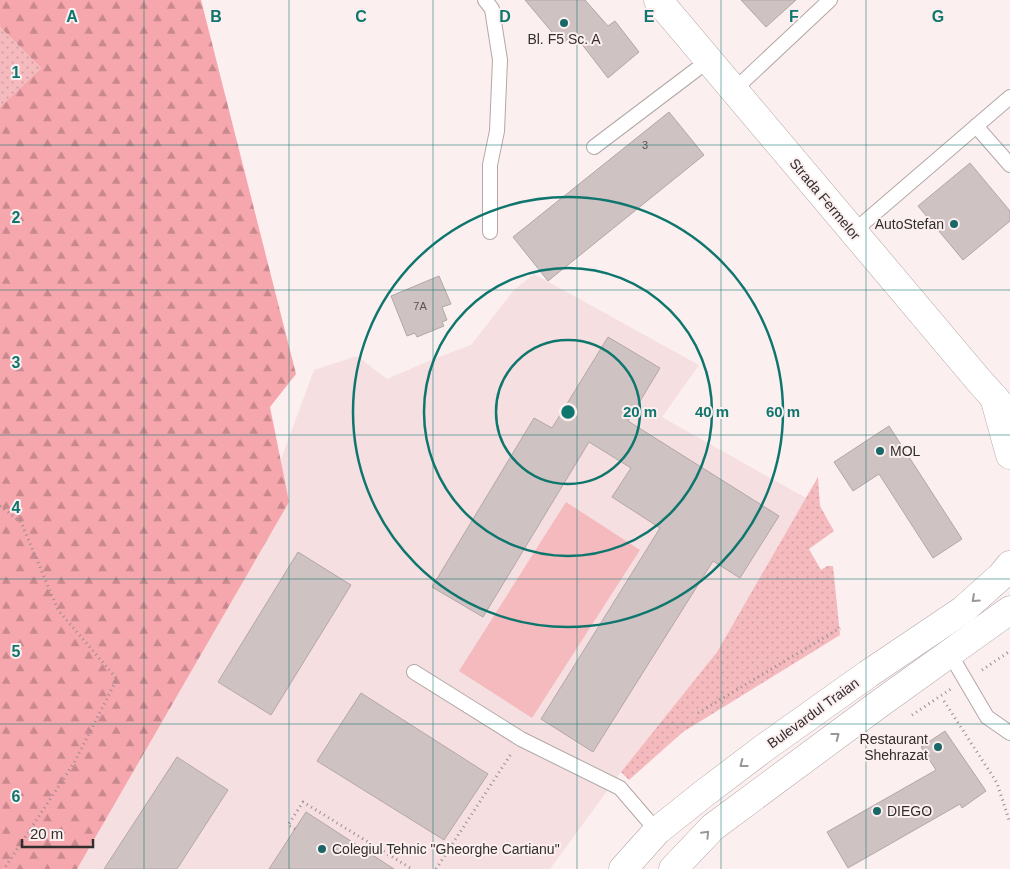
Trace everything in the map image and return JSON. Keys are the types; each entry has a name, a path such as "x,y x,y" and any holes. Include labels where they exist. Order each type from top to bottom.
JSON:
{"main road":[{"name":"Strada Fermelor","path":"658,0 1002,406 1010,455"},
{"name":"Bulevardul Traian","path":"623,869 657,831 778,738 893,656 963,610 1001,576 1010,565"},
{"path":"672,869 713,827 1010,610"}],"lane":[{"path":"485,0 492,9 500,60 497,131 490,165 490,232"},
{"path":"734,90 830,0"},
{"path":"594,147 708,60"},
{"path":"853,232 1010,97"},
{"path":"976,126 1010,164"},
{"path":"950,654 964,681 987,717 1010,733"},
{"path":"414,672 521,739 620,788 657,831"}],"path":[{"path":"0,506 21,522 58,610 117,679 74,763 4,869"},
{"path":"698,713 840,628"},
{"path":"910,716 1010,651"},
{"path":"944,701 997,784 1010,823"},
{"path":"436,869 521,739"},
{"path":"295,829 288,825 303,802 412,869"}],"shaded area":[{"path":"0,27 41,68 0,107"},
{"path":"534,274 699,365 662,417 806,498 717,652 621,772 550,869 0,869 254,532 314,370 357,356 387,379 471,345 514,290"},
{"path":"818,477 820,506 834,531 809,549 821,570 827,566 833,566 840,635 683,732 629,780 621,772 717,652"},
{"path":"566,502 640,550 532,718 459,671"}],"green space":[{"path":"0,0 201,0 296,374 270,407 289,502 77,869 0,869 0,107 41,68 0,27"}],"building":[{"path":"525,0 585,0 608,26 615,21 639,52 608,78 574,34 562,44"},
{"path":"741,0 796,0 766,27"},
{"path":"669,112 704,155 548,281 513,237"},
{"path":"970,163 1010,211 1010,221 963,260 918,206"},
{"path":"439,276 451,304 442,307 447,320 442,322 444,326 417,337 415,333 407,336 391,296"},
{"path":"608,337 660,368 628,421 779,516 740,578 713,561 593,752 541,719 660,528 612,497 631,468 589,442 483,617 432,587 534,418 552,428"},
{"path":"889,426 962,539 933,558 879,474 853,491 834,462"},
{"path":"298,552 351,585 271,715 218,682"},
{"path":"361,693 488,774 444,840 317,761"},
{"path":"945,731 986,791 962,808 960,804 848,868 827,832 936,770 921,747"},
{"path":"177,757 228,790 177,869 104,869"},
{"name":"Colegiul Tehnic \"Gheorghe Cartianu\"","path":"306,812 394,869 269,869"}],"place":[{"name":"Bl. F5 Sc. A","path":"564,23"},
{"name":"AutoStefan","path":"954,224"},
{"name":"MOL","path":"880,451"},
{"name":"Restaurant Shehrazat","path":"938,747"},
{"name":"DIEGO","path":"877,811"},
{"name":"Colegiul Tehnic \"Gheorghe Cartianu\"","path":"322,849"}]}
